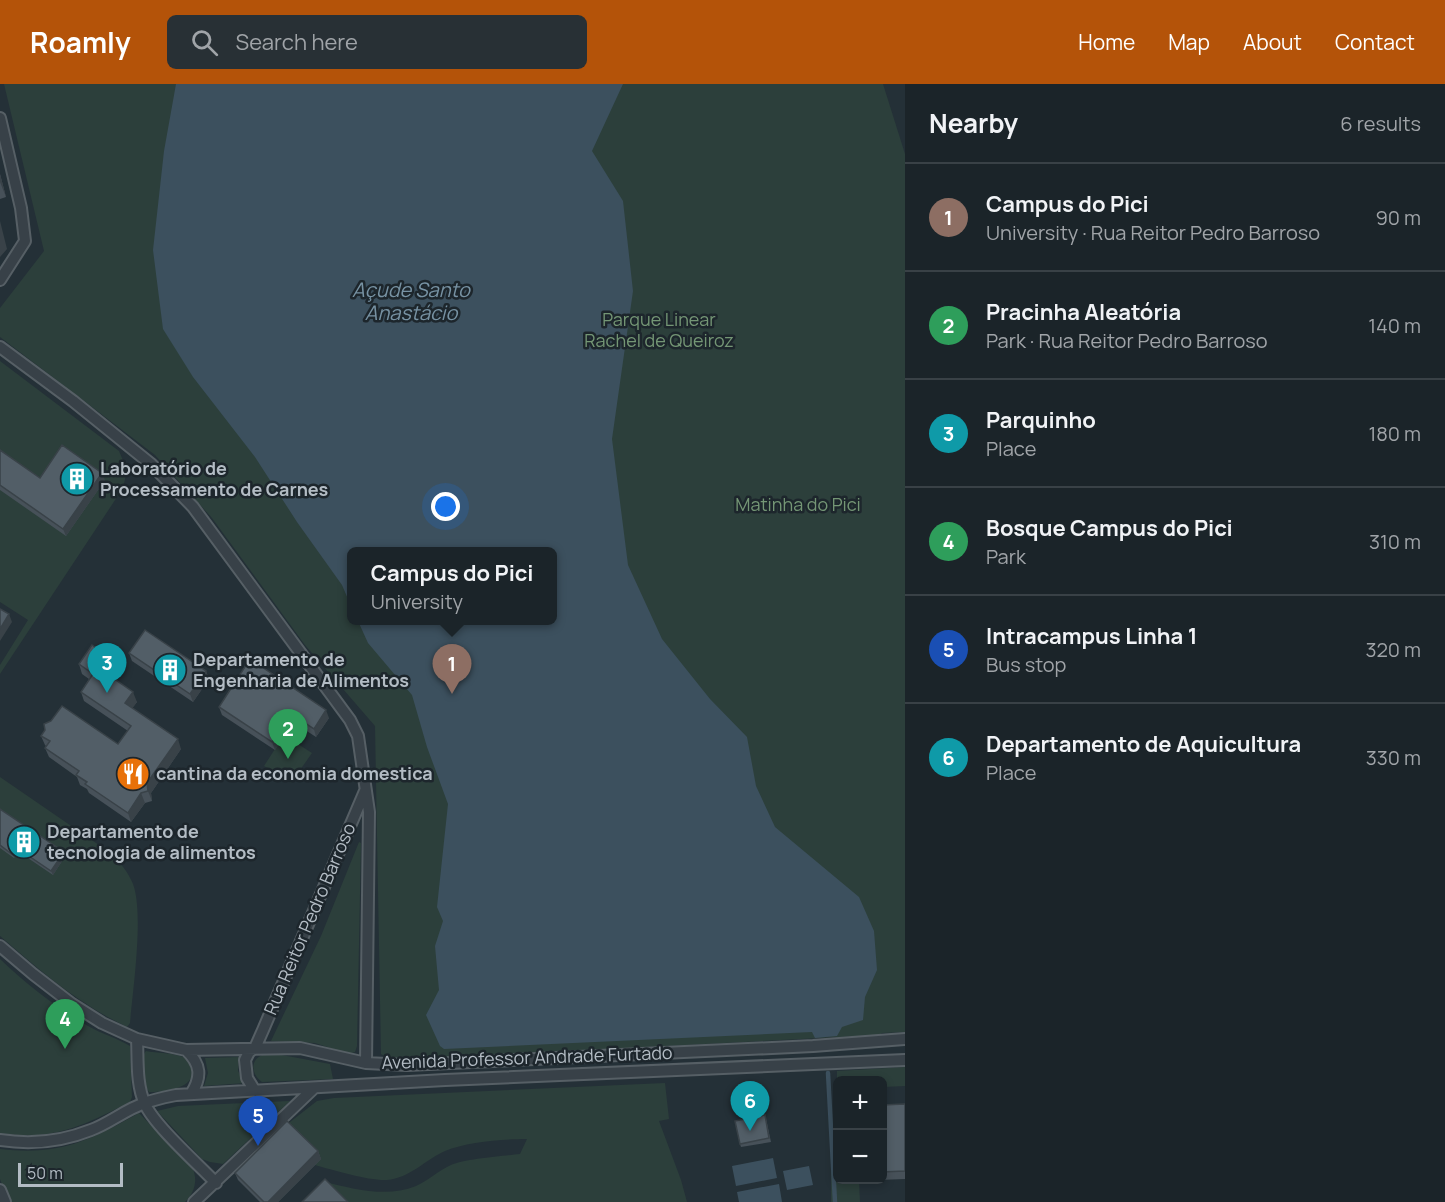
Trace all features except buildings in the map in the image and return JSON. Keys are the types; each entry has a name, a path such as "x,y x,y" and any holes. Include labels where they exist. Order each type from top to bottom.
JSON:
{"street":[{"path":"0,118 21,208 25,241 0,280"},
{"name":"Rua Reitor Pedro Barroso","path":"0,347 73,400 151,464 193,507 350,720 358,736 369,812 366,1063"},
{"name":"Rua Reitor Pedro Barroso","path":"255,1091 244,1070 245,1060 255,1048 366,791"},
{"name":"Avenida Professor Andrade Furtado","path":"0,946 72,1004 102,1023 138,1039 186,1050 300,1048 366,1063 407,1065 813,1046 905,1039"},
{"path":"138,1039 139,1075 144,1103 164,1128 216,1183"},
{"path":"186,1050 198,1064 200,1072 199,1080 190,1094"},
{"name":"Avenida Professor Andrade Furtado","path":"0,1140 43,1143 66,1138 93,1130 144,1103 176,1095 445,1080 905,1060"},
{"path":"194,1202 314,1088"},
{"path":"0,1190 5,1202"}],"green space":[{"name":"Parque Linear Rachel de Queiroz","path":"4,84 883,84 905,154 905,1032 391,1060 381,1054 375,726 305,645 212,518 155,455 0,337 0,308 44,251"},
{"path":"0,361 119,451 127,470 123,488 0,674 0,665 28,620 0,602"},
{"path":"284,735 312,753 291,783 264,766"},
{"path":"0,777 112,854 131,880 136,897 138,932 130,1023 127,1027 76,997 0,936"},
{"path":"359,842 361,843 357,1046 355,1052 349,1054 315,1043 271,1041 321,936"},
{"path":"0,959 31,987 65,1011 93,1029 130,1046 132,1097 130,1102 83,1124 52,1133 18,1135 0,1133"},
{"path":"146,1051 184,1058 192,1068 189,1081 177,1088 149,1092 142,1071"},
{"path":"262,1055 282,1055 330,1064 333,1079 262,1082 256,1076 253,1068 255,1061"},
{"path":"239,1057 238,1071 245,1083 204,1086 208,1073 205,1058"},
{"path":"905,1067 905,1086 887,1087 887,1076 837,1076 837,1071"},
{"path":"665,1083 669,1119 659,1121 687,1202 345,1202 325,1182 370,1191 405,1190 457,1163 520,1154 527,1139 463,1145 445,1151 403,1176 380,1180 315,1165 290,1128 290,1122 317,1101 334,1098"},
{"path":"290,1101 223,1164 202,1159 157,1111 178,1106"},
{"path":"139,1113 193,1169 194,1187 185,1202 8,1202 0,1179 0,1149 40,1150 73,1144 89,1139"},
{"path":"831,1156 833,1156 833,1184 859,1184 860,1202 831,1202"}],"water":[{"name":"Açude Santo Anastácio","path":"176,84 623,84 592,151 623,201 633,291 612,439 628,565 662,639 710,699 747,737 756,786 775,827 859,897 874,931 877,970 865,997 863,1020 842,1027 837,1036 815,1038 812,1032 444,1049 440,1046 426,1015 439,990 435,946 443,921 437,907 448,804 427,747 412,695 368,643 360,625 557,625 557,547 347,547 347,597 342,585 297,522 255,457 193,377 163,329 153,250 164,151"},
{"path":"773,1158 777,1178 736,1186 732,1166"},
{"path":"809,1166 813,1185 787,1190 783,1171"},
{"path":"779,1184 782,1202 739,1202 737,1192"}],"waterway":[{"path":"828,1073 835,1202"}],"place":[{"name":"Laboratório de Processamento de Carnes","path":"77,479"},
{"name":"Departamento de Engenharia de Alimentos","path":"170,670"},
{"name":"Parquinho","path":"107,693"},
{"name":"Campus do Pici","path":"452,694"},
{"name":"Pracinha Aleatória","path":"288,759"},
{"name":"cantina da economia domestica","path":"133,774"},
{"name":"Departamento de tecnologia de alimentos","path":"24,842"},
{"name":"Bosque Campus do Pici","path":"65,1049"},
{"name":"Departamento de Aquicultura","path":"750,1131"},
{"name":"Intracampus Linha 1","path":"258,1146"}],"park label":[{"name":"Matinha do Pici","path":"798,505"}]}
